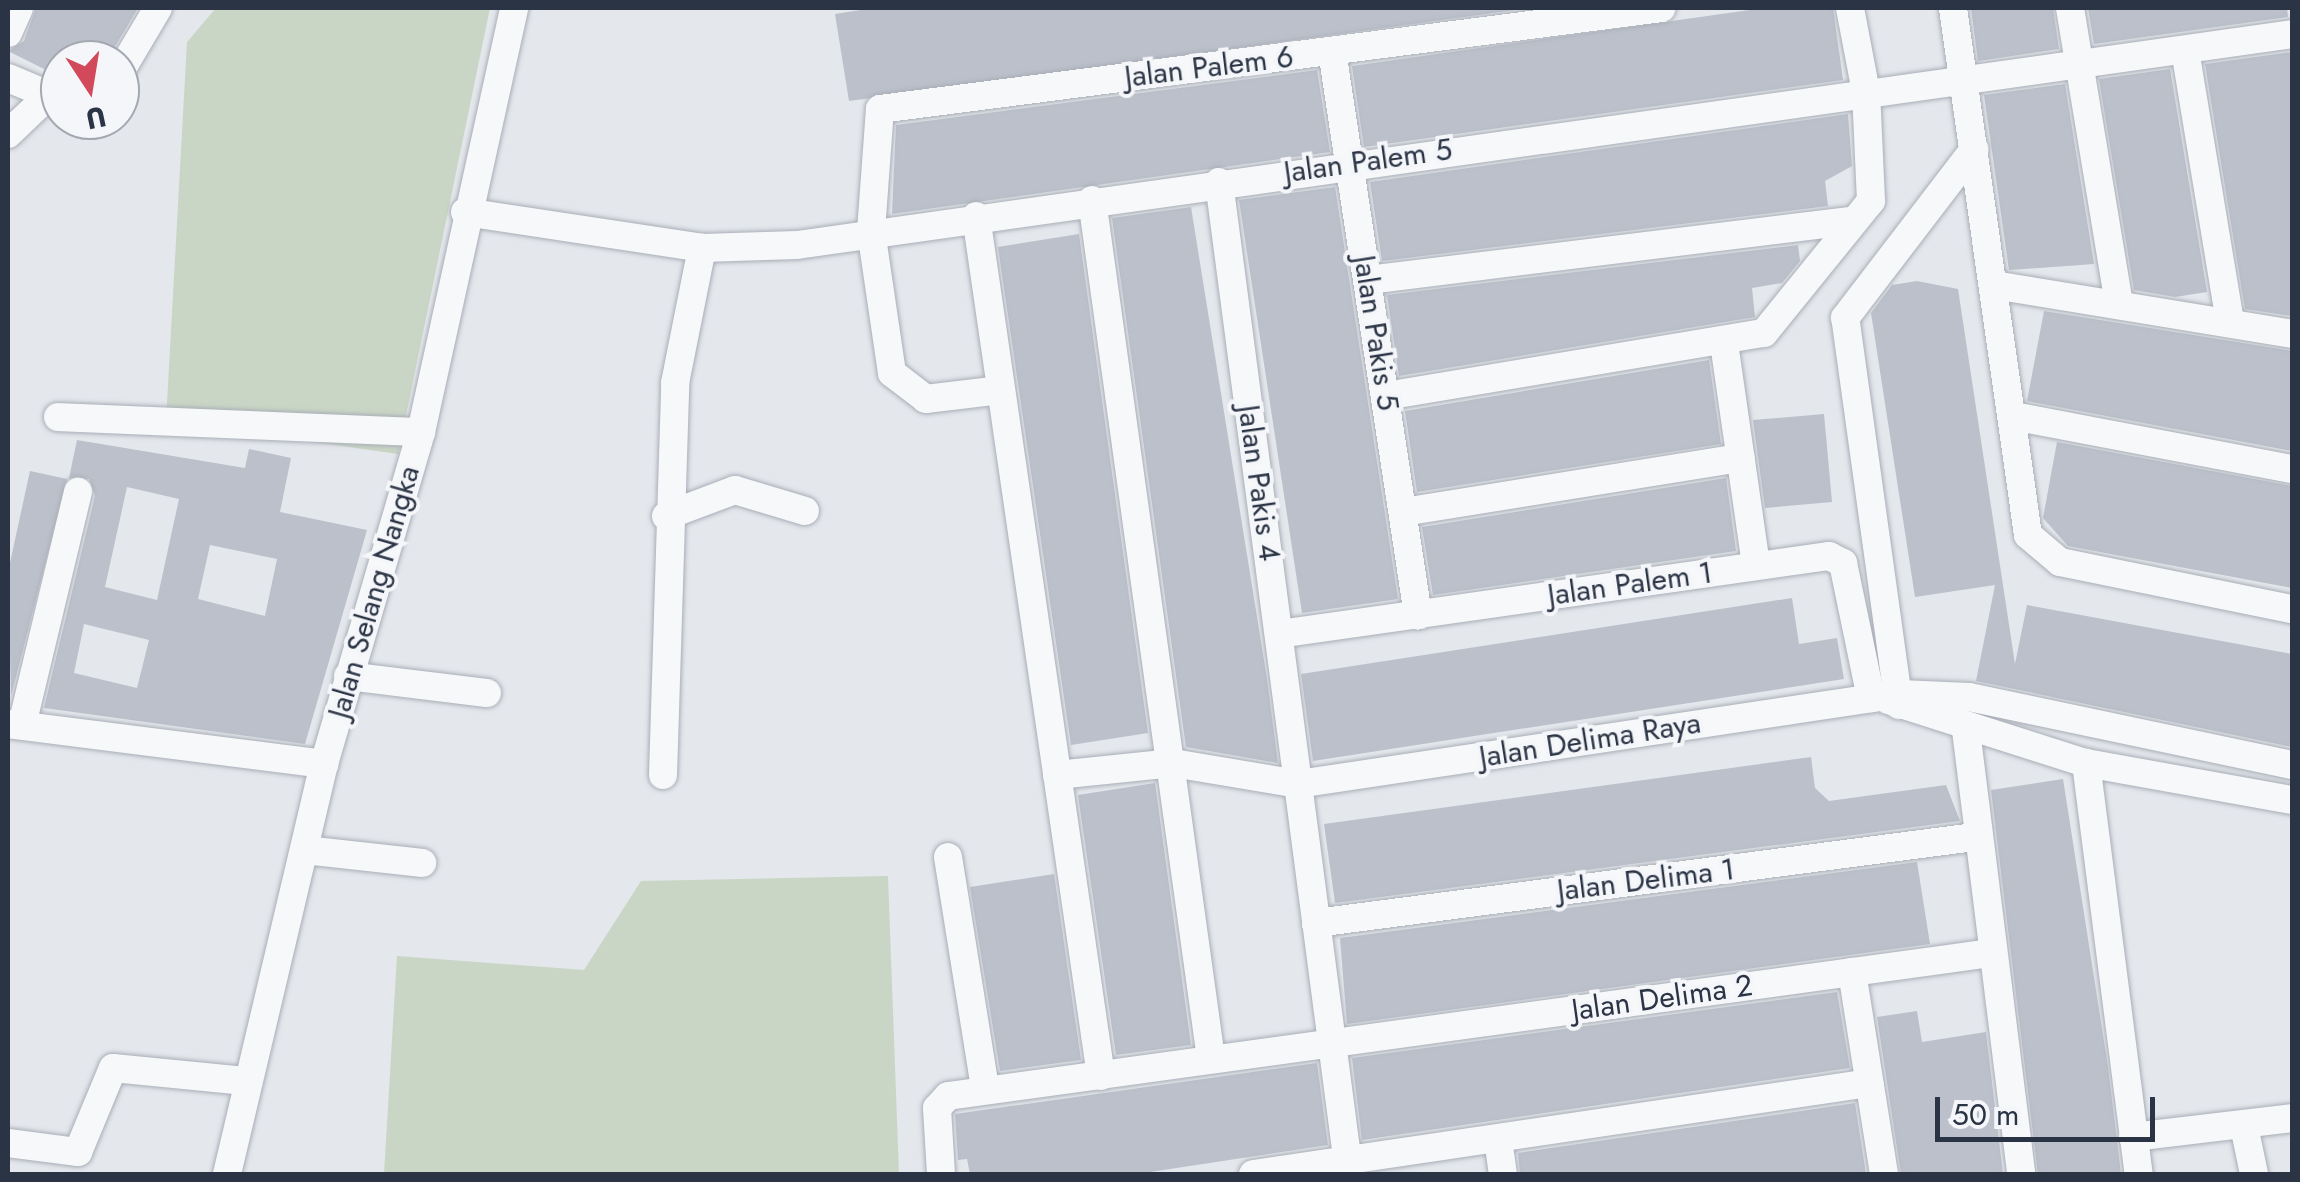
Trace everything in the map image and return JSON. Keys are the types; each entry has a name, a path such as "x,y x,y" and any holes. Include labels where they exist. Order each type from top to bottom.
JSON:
{"street":[{"path":"8,32 19,8"},
{"path":"139,40 158,8"},
{"name":"Jalan Selang Nangka","path":"227,1174 245,1081 324,764 421,432 466,212 514,8"},
{"name":"Jalan Palem 6","path":"870,230 880,109 1332,51 1528,16 1662,8"},
{"path":"1386,396 1724,343 1764,333 1850,221 1870,201 1866,92 1850,8"},
{"path":"1953,8 2012,416 2037,551 2292,609"},
{"path":"2070,8 2120,305"},
{"name":"Jalan Palem 5","path":"466,212 702,248 976,216 2292,34"},
{"path":"2185,50 2230,323"},
{"name":"Jalan Pakis 5","path":"1332,51 1418,615"},
{"path":"8,78 40,89"},
{"path":"8,134 40,106"},
{"path":"1974,149 1845,318 1888,699 1966,730 2086,763 2292,800"},
{"name":"Jalan Pakis 4","path":"1219,182 1347,1158"},
{"path":"1092,200 1211,1059"},
{"path":"976,216 1101,1076"},
{"path":"1368,280 1850,221"},
{"path":"870,230 892,372 906,392 926,399 1001,390"},
{"path":"663,775 666,516 675,383 702,248"},
{"path":"1994,285 2292,334"},
{"path":"1724,343 1756,566"},
{"path":"2012,416 2292,469"},
{"path":"58,417 421,432"},
{"path":"1403,512 1741,458"},
{"path":"666,516 735,490 805,511"},
{"path":"78,492 15,724 324,764"},
{"name":"Jalan Palem 1","path":"1279,634 1830,556 1844,563 1888,699"},
{"path":"348,676 487,693"},
{"name":"Jalan Delima Raya","path":"1057,775 1172,762 1298,784 1888,699 1969,698 2292,765"},
{"path":"1966,730 1976,837 2021,1174"},
{"path":"2086,763 2139,1174"},
{"name":"Jalan Delima 1","path":"1316,923 1976,837"},
{"path":"304,850 422,863"},
{"path":"948,856 985,1089"},
{"name":"Jalan Delima 2","path":"941,1174 936,1108 948,1096 1992,953"},
{"path":"1852,972 1884,1174"},
{"path":"8,1143 78,1152 113,1068 245,1081"},
{"path":"1252,1174 1869,1083"},
{"path":"2133,1137 2292,1118"},
{"path":"2244,1126 2254,1174"},
{"path":"1498,1139 1504,1174"}],"green space":[{"path":"216,8 490,8 398,454 166,421 187,42"},
{"path":"888,876 899,1174 384,1174 397,956 584,970 641,881"}],"building":[{"path":"36,8 138,8 119,40 40,40 40,67 8,51 24,41"},
{"path":"873,8 1529,8 849,101 835,14"},
{"path":"1764,8 1833,8 1843,80 1364,147 1352,66"},
{"path":"1971,8 2053,8 2059,49 1978,61"},
{"path":"2088,8 2287,8 2288,17 2094,44"},
{"path":"2292,52 2292,316 2245,309 2205,64"},
{"path":"2170,69 2207,292 2175,297 2134,290 2099,79"},
{"path":"1317,70 1330,152 892,214 896,125"},
{"path":"2065,84 2094,264 2009,270 1984,95"},
{"path":"1848,114 1852,166 1825,181 1828,206 1382,261 1370,182"},
{"path":"1335,187 1398,599 1302,613 1239,200"},
{"path":"1191,207 1278,763 1186,747 1112,218"},
{"path":"1079,234 1148,733 1071,745 998,247"},
{"path":"1798,245 1800,261 1782,283 1752,288 1755,317 1399,376 1387,295"},
{"path":"1917,281 1958,289 2015,664 2027,605 2292,654 2292,747 1976,681 1995,585 1915,597 1871,313 1892,285"},
{"path":"2044,311 2292,351 2292,451 2027,401"},
{"path":"1709,360 1721,444 1417,492 1405,411"},
{"path":"1824,414 1832,502 1765,508 1753,420"},
{"path":"77,440 245,468 249,449 291,458 280,512 367,530 305,744 44,708 95,496 89,479 69,478","holes":["127,487 179,499 157,600 105,587","210,545 277,559 265,616 198,599","84,624 149,640 137,688 74,673"]},
{"path":"2057,442 2292,486 2292,588 2068,546 2043,518"},
{"path":"30,471 67,479 11,696 8,572"},
{"path":"1726,478 1736,551 1433,595 1422,527"},
{"path":"1792,598 1799,644 1837,638 1844,679 1313,761 1301,674"},
{"path":"1811,757 1815,788 1829,801 1946,785 1960,821 1335,903 1324,824"},
{"path":"2063,779 2121,1174 2038,1174 1991,790"},
{"path":"1155,783 1191,1045 1116,1055 1078,795"},
{"path":"1917,862 1930,944 1347,1024 1340,938"},
{"path":"1054,874 1081,1060 1000,1071 970,887"},
{"path":"1837,992 1850,1068 1362,1140 1352,1058"},
{"path":"1917,1011 1922,1042 1986,1032 2003,1174 1901,1174 1877,1017"},
{"path":"1317,1063 1328,1145 1137,1174 970,1174 967,1159 958,1160 955,1114"},
{"path":"1855,1103 1866,1174 1520,1174 1518,1153"}]}
